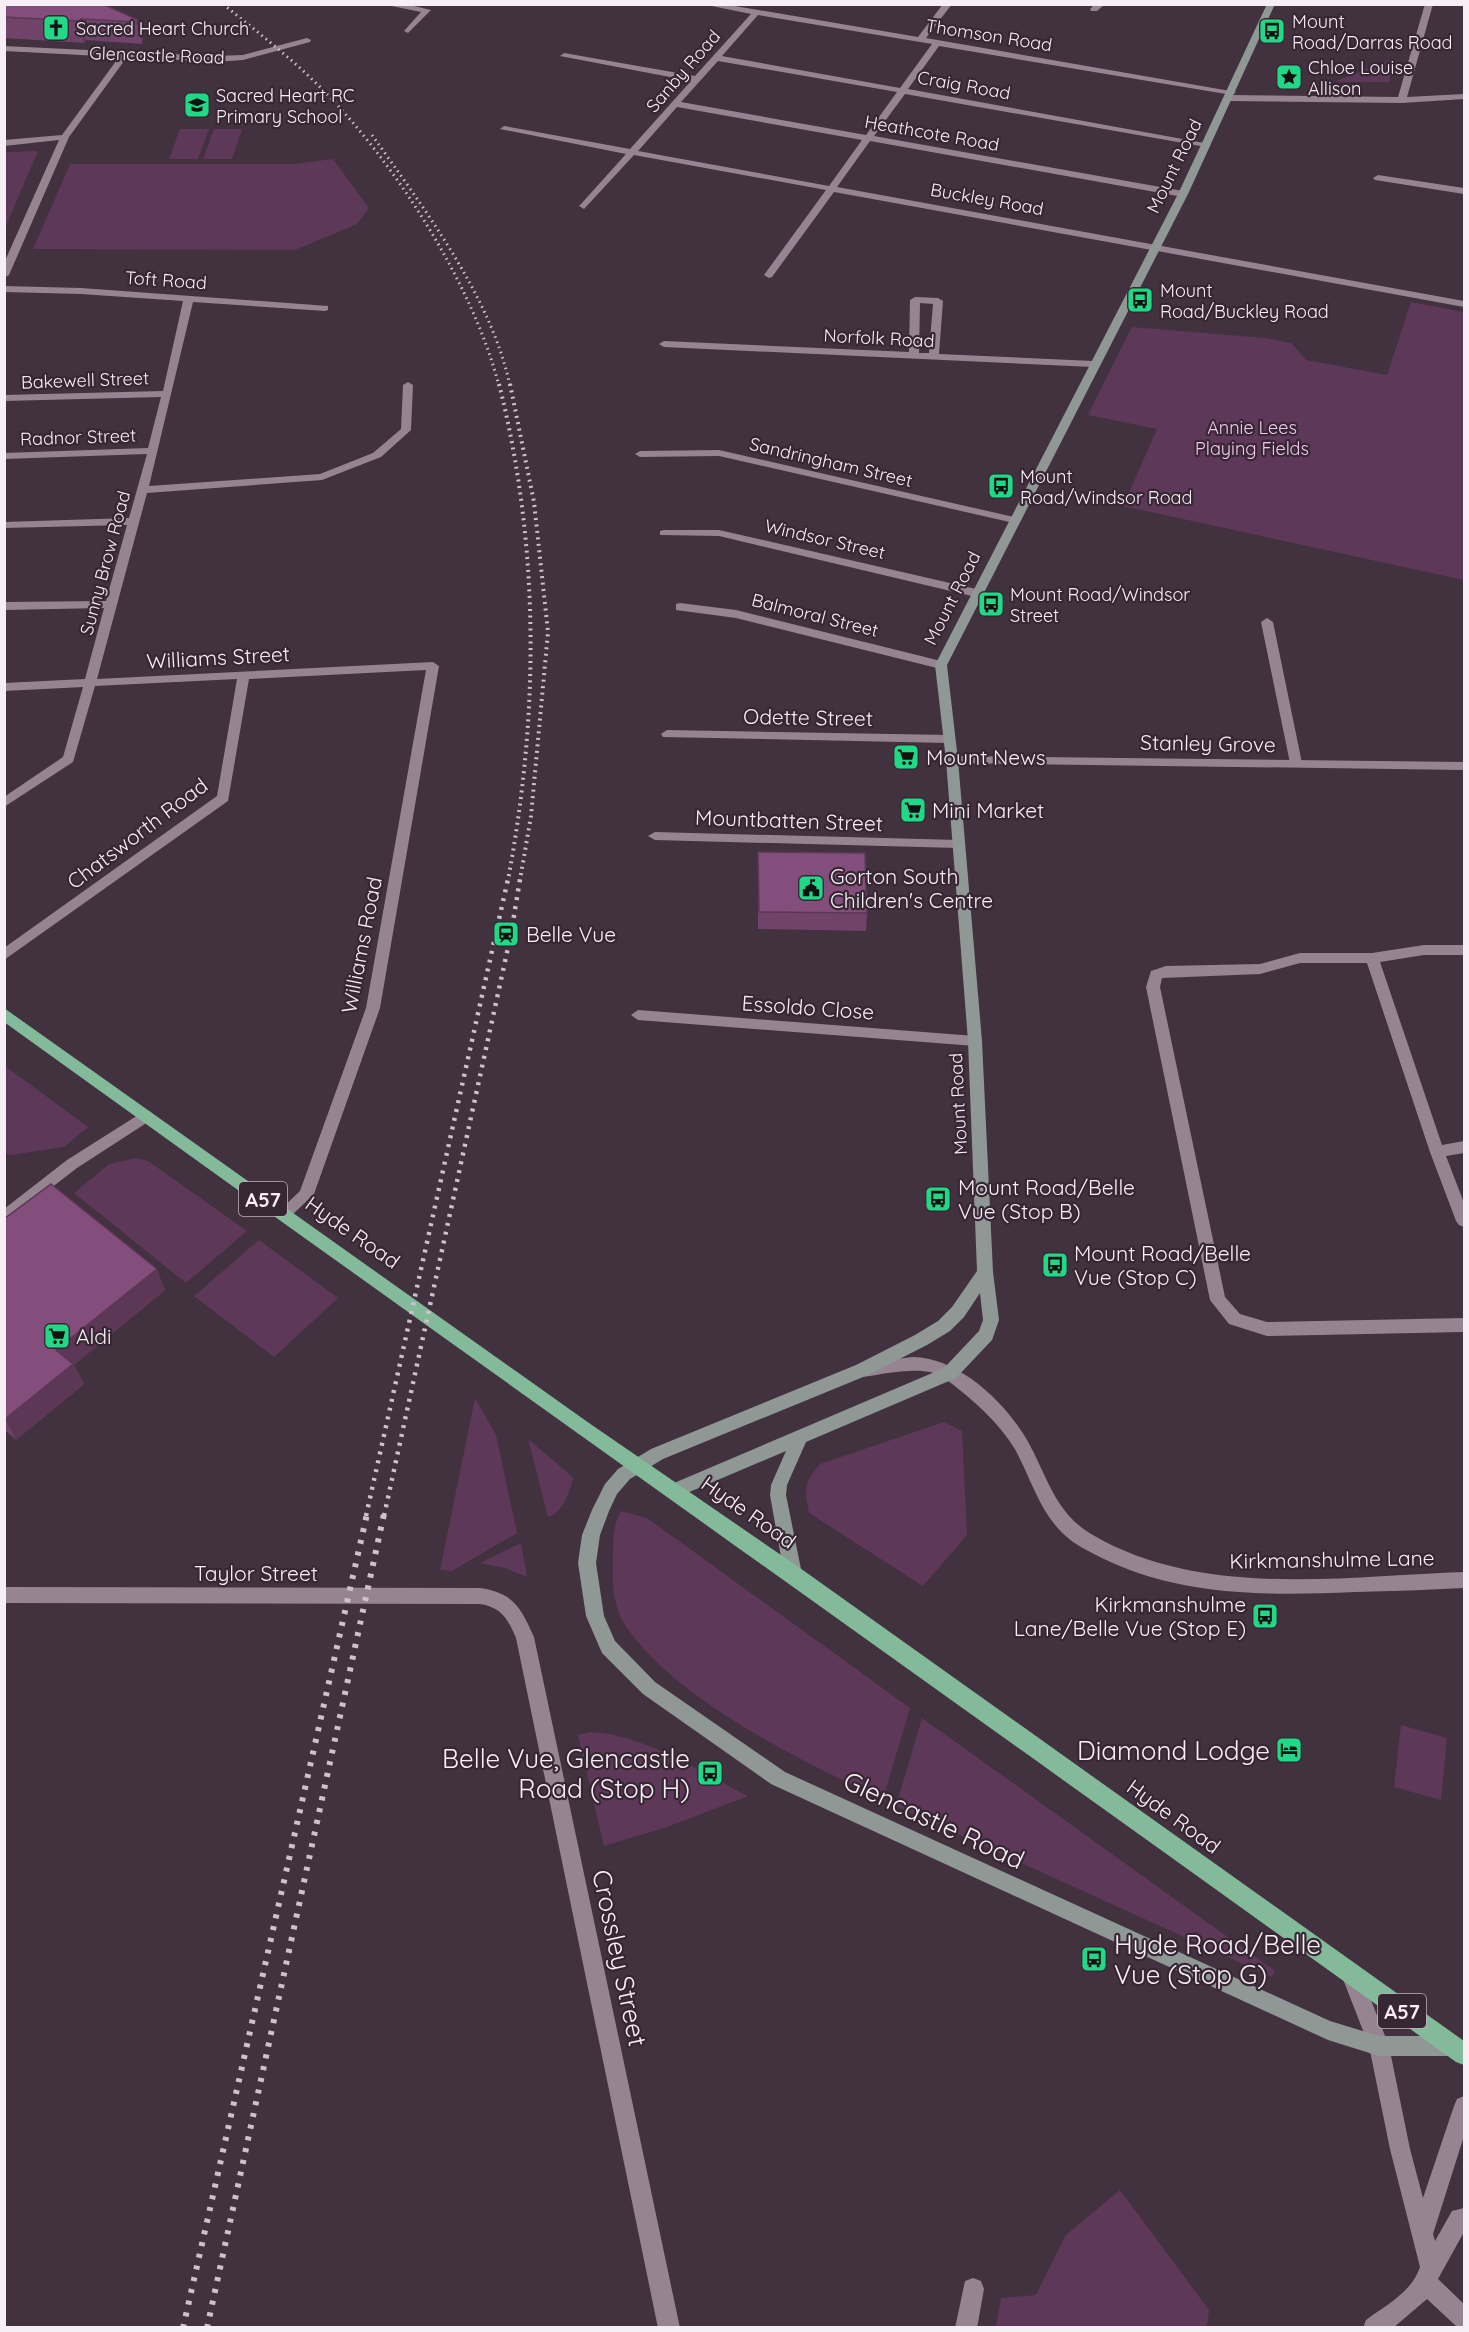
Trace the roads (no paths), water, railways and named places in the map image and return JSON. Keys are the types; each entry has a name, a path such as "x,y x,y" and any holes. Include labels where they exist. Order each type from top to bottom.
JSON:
{"highway":[{"name":"Hyde Road","path":"4,1014 484,1359 793,1574 1459,2050"}],"main road":[{"name":"Mount Road","path":"673,1491 950,1373 986,1335 991,1320 986,1272 975,1041 951,760 940,665 1093,364 1183,194 1271,4"},
{"path":"634,1465 702,1434 862,1370 944,1326 958,1312 986,1272"},
{"path":"793,1574 778,1495 779,1485 800,1437"},
{"name":"Glencastle Road","path":"634,1465 611,1490 591,1535 587,1563 595,1616 608,1647 649,1688 778,1778 1328,2030 1379,2046 1459,2050"}],"street":[{"path":"386,4 426,10 408,31"},
{"name":"Thomson Road","path":"706,4 1230,95 1402,100 1464,97"},
{"path":"920,40 948,4"},
{"path":"1402,100 1429,4"},
{"name":"Sanby Road","path":"584,206 756,13"},
{"name":"Glencastle Road","path":"4,48 214,59 243,57 307,40"},
{"path":"770,275 937,43"},
{"path":"4,275 65,137 124,56"},
{"path":"564,56 697,79"},
{"name":"Craig Road","path":"716,58 1206,144"},
{"name":"Heathcote Road","path":"676,104 1183,194"},
{"name":"Buckley Road","path":"504,129 1464,304"},
{"path":"4,143 65,137"},
{"path":"1378,178 1464,191"},
{"name":"Toft Road","path":"4,289 81,291 325,308"},
{"name":"Sunny Brow Road","path":"4,803 69,759 135,521 189,298"},
{"path":"914,356 915,300 938,301 934,357"},
{"name":"Norfolk Road","path":"664,344 1093,364"},
{"path":"143,490 322,477 377,455 406,430 408,386"},
{"name":"Bakewell Street","path":"4,398 167,394"},
{"name":"Radnor Street","path":"4,456 153,451"},
{"name":"Sandringham Street","path":"640,454 719,453 1014,520"},
{"path":"4,525 135,521"},
{"name":"Windsor Street","path":"664,533 719,532 976,593"},
{"path":"4,606 112,604"},
{"name":"Balmoral Street","path":"680,607 736,614 940,665"},
{"path":"1267,622 1296,763"},
{"name":"Williams Street","path":"4,687 434,666"},
{"name":"Williams Road","path":"284,1214 306,1194 373,1008 434,666"},
{"name":"Chatsworth Road","path":"4,955 223,798 244,674"},
{"name":"Odette Street","path":"667,734 949,739"},
{"name":"Stanley Grove","path":"951,760 1464,766"},
{"name":"Mountbatten Street","path":"656,836 958,844"},
{"path":"1464,950 1424,950 1372,958 1300,958 1260,969 1166,971 1153,980 1218,1300 1235,1319 1267,1329 1464,1325"},
{"path":"1372,958 1437,1152 1464,1221"},
{"name":"Essoldo Close","path":"638,1015 975,1041"},
{"path":"4,1218 72,1164 146,1116"},
{"path":"1437,1152 1464,1147"},
{"name":"Kirkmanshulme Lane","path":"862,1370 931,1365 950,1373 995,1410 1008,1424 1022,1447 1050,1508 1063,1524 1084,1540 1113,1554 1166,1572 1230,1586 1464,1580"},
{"name":"Taylor Street","path":"4,1595 440,1595 480,1596 495,1598 506,1603"},
{"name":"Crossley Street","path":"506,1603 525,1637 669,2328"},
{"path":"1351,1974 1379,2046 1400,2149 1423,2232 1428,2275 1464,2318"},
{"path":"1423,2232 1464,2106"},
{"path":"1374,2328 1414,2298 1460,2219 1464,2218"},
{"path":"966,2328 973,2289"}],"railway":[{"path":"223,4 320,87 376,151 428,226 450,266 487,347 499,386"},
{"path":"372,135 413,192 472,287 501,353 510,386"},
{"path":"499,384 522,507 528,569 530,631 530,694 525,756 508,880"},
{"path":"510,384 534,502 548,632 531,816 520,880"},
{"path":"366,1516 508,879"},
{"path":"384,1516 511,934 520,879"},
{"path":"183,2328 367,1514"},
{"path":"207,2328 384,1514"}],"place":[{"name":"Sacred Heart Church","path":"56,28"},
{"name":"Mount Road/Darras Road","path":"1272,31"},
{"name":"Chloe Louise Allison","path":"1289,77"},
{"name":"Sacred Heart RC Primary School","path":"197,105"},
{"name":"Mount Road/Buckley Road","path":"1140,300"},
{"name":"Mount Road/Windsor Road","path":"1001,486"},
{"name":"Mount Road/Windsor Street","path":"991,604"},
{"name":"Mount News","path":"906,757"},
{"name":"Mini Market","path":"913,810"},
{"name":"Gorton South Children's Centre","path":"811,888"},
{"name":"Belle Vue","path":"506,934"},
{"name":"Mount Road/Belle Vue (Stop B)","path":"938,1199"},
{"name":"Mount Road/Belle Vue (Stop C)","path":"1055,1265"},
{"name":"Aldi","path":"57,1336"},
{"name":"Kirkmanshulme Lane/Belle Vue (Stop E)","path":"1265,1616"},
{"name":"Diamond Lodge","path":"1289,1750"},
{"name":"Belle Vue, Glencastle Road (Stop H)","path":"710,1773"},
{"name":"Hyde Road/Belle Vue (Stop G)","path":"1094,1959"}],"park label":[{"name":"Annie Lees Playing Fields","path":"1252,437"}]}
